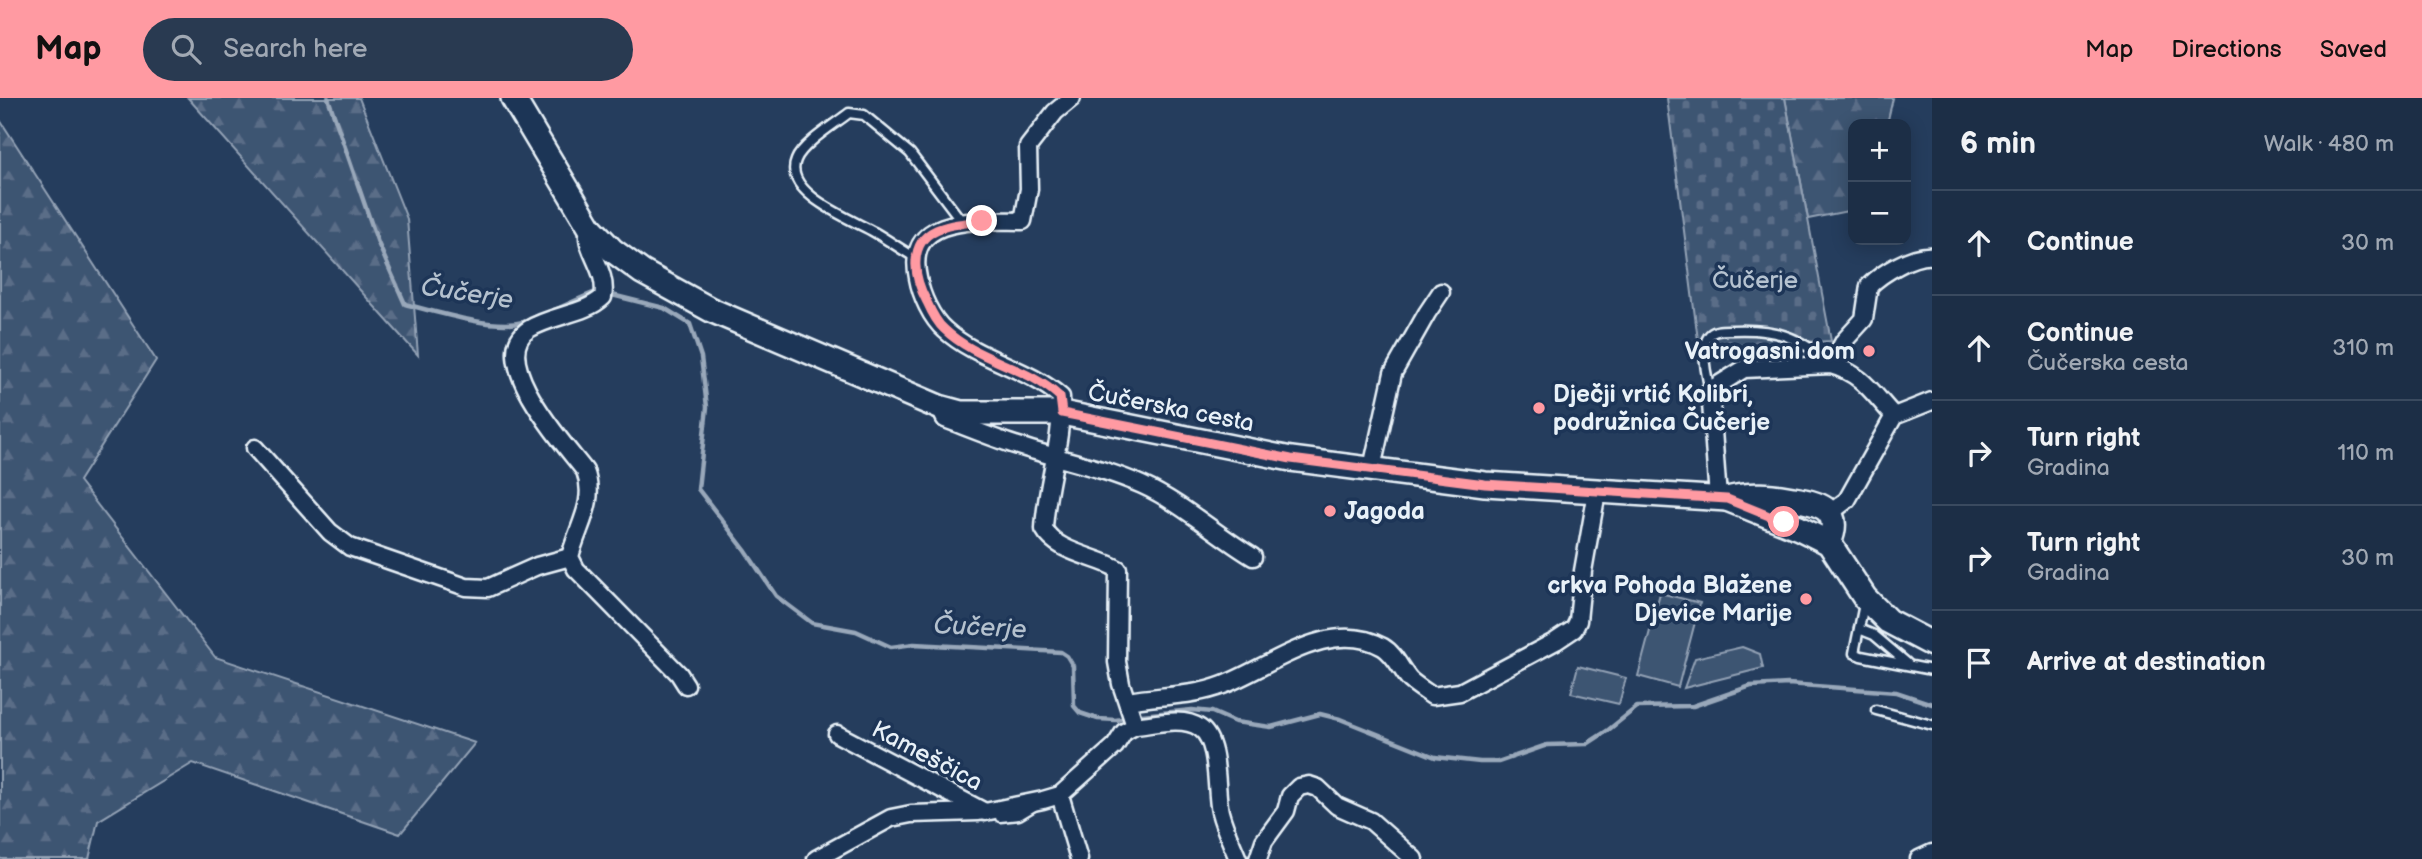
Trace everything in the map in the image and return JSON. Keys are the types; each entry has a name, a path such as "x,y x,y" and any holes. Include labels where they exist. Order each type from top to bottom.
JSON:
{"street":[{"name":"Čučerska cesta","path":"513,98 590,227 612,250 642,272 711,310 939,407 961,413 1062,413 1291,459 1485,484 1723,498"},
{"path":"1072,98 1055,112 1028,147 1028,189 1023,221 946,225 921,241 916,258 920,290 942,328 966,345 1046,384 1060,397 1062,413 1044,529 1054,541 1071,550 1105,561 1118,569 1117,662 1121,684 1132,715"},
{"path":"590,227 587,239 606,285 603,297 592,306 567,312 529,329 520,337 516,349 519,374 530,397 585,471 590,484 587,507 570,557 576,569 679,674 686,685"},
{"path":"1831,365 1844,341 1864,319 1869,286 1900,266 1922,256 1932,256"},
{"path":"1372,468 1393,373 1426,313 1441,292"},
{"path":"1723,498 1710,390 1744,369 1831,365 1855,374 1894,416"},
{"path":"1830,513 1847,500 1894,416 1926,401 1932,401"},
{"path":"939,407 944,419 1010,443 1109,472 1168,499 1253,558"},
{"path":"255,448 330,532 350,547 466,587 488,589 537,566 570,557"},
{"path":"1132,715 1179,696 1223,685 1325,639 1346,638 1385,648 1409,679 1432,696 1460,692 1574,629 1578,621 1583,572 1597,492"},
{"path":"1723,498 1754,495 1813,502 1830,513 1834,528 1829,543"},
{"path":"1723,498 1829,543 1865,598 1888,621 1932,644"},
{"path":"1132,715 1180,721 1199,727 1205,734 1211,743 1214,758 1220,813 1238,859"},
{"name":"Kameščica","path":"838,734 993,814 1060,795 1115,746 1132,715"},
{"path":"1258,859 1264,841 1286,811 1290,796 1300,787 1310,785 1318,788 1337,806 1371,821 1414,859"},
{"path":"1060,795 1079,859"},
{"path":"816,859 891,818 951,811 993,814"},
{"path":"1919,859 1932,853"}],"lane":[{"path":"916,258 875,232 832,212 809,194 795,177 794,163 799,153 849,113 864,115 911,153 963,223"},
{"path":"1710,390 1704,344 1708,336 1719,331 1754,329 1783,333 1831,365"},
{"path":"1865,598 1854,649 1857,655 1932,670"},
{"path":"1859,629 1874,635 1911,665"},
{"path":"1876,710 1932,725"}],"green space":[{"path":"188,98 359,98 407,219 418,355"},
{"name":"Čučerje","path":"1667,98 1785,98 1831,341 1699,348"},
{"path":"1785,98 1893,98 1888,119 1848,119 1848,211 1808,219"},
{"path":"0,120 156,360 79,481 215,657 475,743 400,834 193,763 98,821 89,859 0,859"},
{"path":"1660,593 1700,603 1678,687 1638,676"},
{"path":"1742,647 1760,654 1763,668 1684,688 1695,658"},
{"path":"1578,666 1626,678 1619,704 1571,693"}],"waterway":[{"name":"Čučerje","path":"328,98 378,243 405,304 464,319 511,324 532,319 593,293 599,293"},
{"name":"Čučerje","path":"608,294 664,308 690,324 701,357 707,407 698,489 776,596 812,623 856,631 891,647 914,644 1061,652 1073,666 1074,706 1080,713 1098,719 1116,720 1192,710 1212,712 1235,722 1271,727 1320,714 1340,719 1435,757 1498,762 1547,745 1587,744 1637,707 1693,706 1751,686 1788,684 1896,692 1932,704"}],"place":[{"name":"Vatrogasni dom","path":"1869,351"},
{"name":"Dječji vrtić Kolibri, podružnica Čučerje","path":"1539,408"},
{"name":"Jagoda","path":"1330,511"},
{"name":"crkva Pohoda Blažene Djevice Marije","path":"1806,599"}],"route":[{"path":"982,221 946,225 921,241 916,253 915,267 920,290 942,328 966,345 1046,384 1060,397 1062,413 1291,459 1485,484 1727,499 1784,522"}]}
